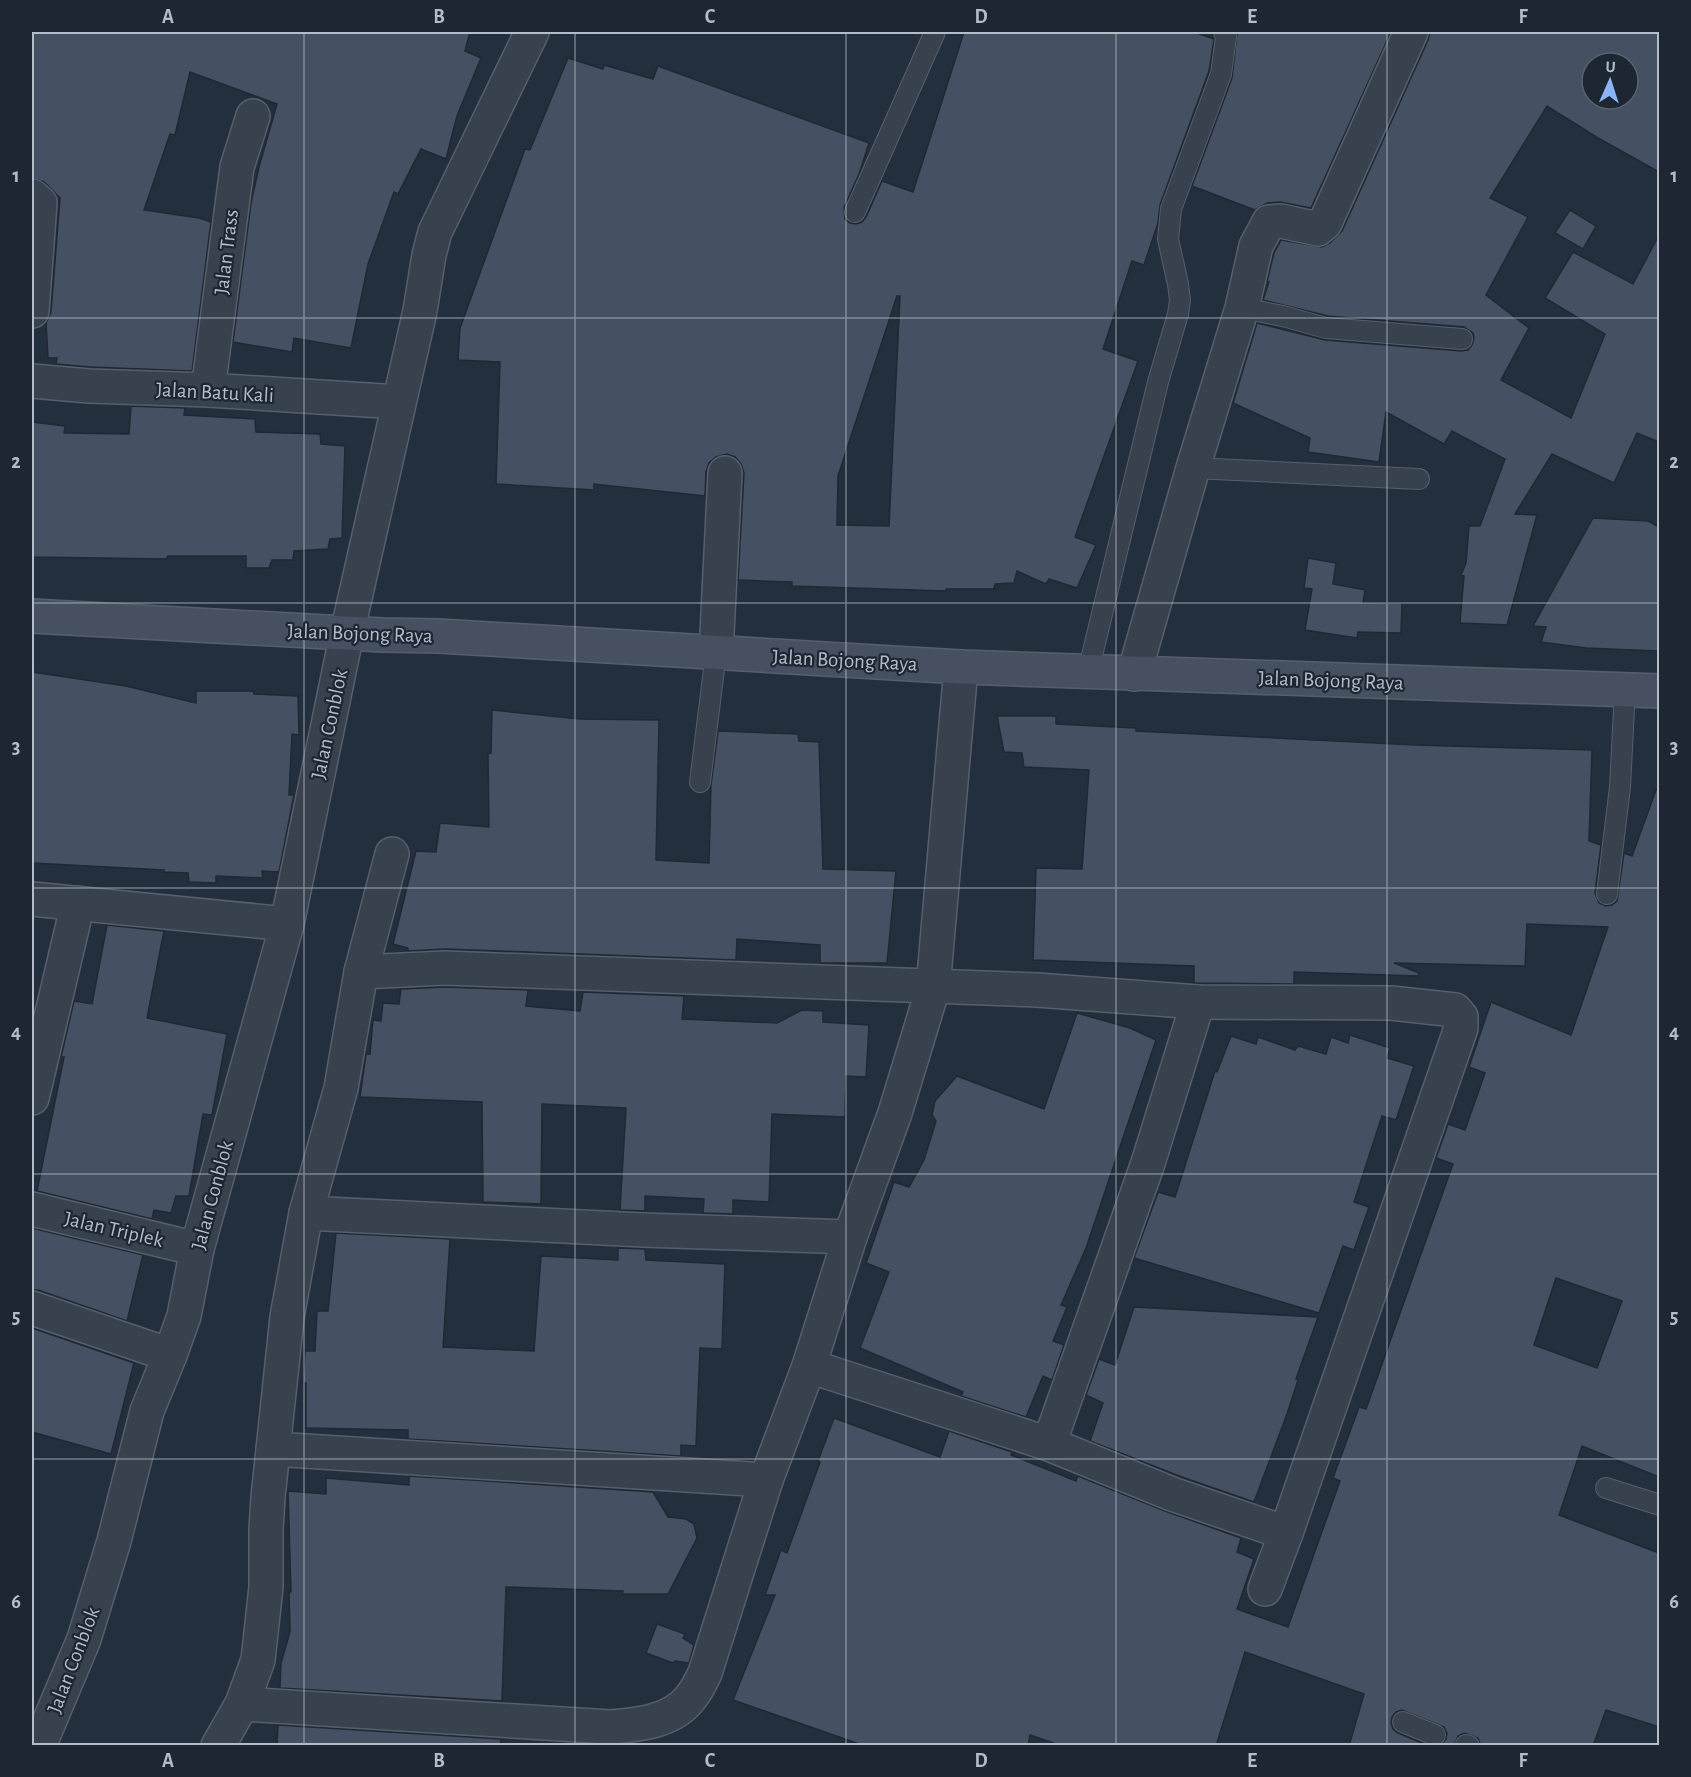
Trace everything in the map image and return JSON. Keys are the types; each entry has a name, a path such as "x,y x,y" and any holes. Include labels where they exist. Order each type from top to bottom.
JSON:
{"street":[{"name":"Jalan Conblok","path":"39,1746 84,1639 114,1541 147,1411 184,1316 197,1249 288,924 347,633 420,311 435,232 531,32"},
{"path":"1134,674 1242,308 1256,246 1269,222 1281,221 1318,229 1325,223 1411,32"},
{"name":"Jalan Trass","path":"208,390 237,167 253,116"},
{"path":"32,196 40,203 32,311"},
{"name":"Jalan Batu Kali","path":"32,381 399,402"},
{"path":"716,653 725,473"},
{"name":"Jalan Bojong Raya","path":"32,616 450,637 961,667 1659,691"},
{"path":"242,1704 610,1727 645,1724 676,1710 690,1699 705,1673 766,1480 809,1366 850,1237 895,1113 933,988 961,667"},
{"path":"218,1746 242,1704 258,1660 264,1620 266,1529 287,1317 306,1213 340,1088 361,972 392,854"},
{"path":"32,899 288,924"},
{"path":"32,1098 78,903"},
{"path":"361,972 445,968 933,988 1037,990 1198,1002 1391,1002 1455,1010 1461,1017 1461,1028 1265,1589"},
{"path":"1049,1444 1148,1163 1198,1002"},
{"name":"Jalan Triplek","path":"32,1209 197,1249"},
{"path":"306,1213 643,1230 850,1237"},
{"path":"32,1308 170,1355"},
{"path":"809,1366 1049,1444 1172,1494 1286,1533"},
{"path":"273,1449 766,1480"}],"lane":[{"path":"855,212 935,32"},
{"path":"1088,672 1158,382 1178,314 1180,300 1178,284 1168,239 1171,209 1221,74 1226,37 1224,32"},
{"path":"1242,308 1326,328 1462,339"},
{"path":"1193,468 1419,480"},
{"path":"700,782 716,653"},
{"path":"1607,894 1620,788 1626,690"},
{"path":"1606,1488 1659,1505"},
{"path":"1403,1722 1435,1735"}],"building":[{"path":"32,32 470,32 465,51 481,58 457,116 446,159 421,149 398,194 394,192 368,264 351,348 294,338 292,352 233,342 251,203 277,104 190,72 175,135 170,134 144,210 199,218 211,222 192,371 90,367 56,364 57,358 48,358 46,323 51,312 60,198 44,182 32,178"},
{"path":"964,32 1194,32 1214,39 1209,71 1160,205 1158,223 1144,265 1132,261 1103,349 1138,361 1075,537 1096,545 1077,588 1049,579 1046,584 1017,571 1014,583 995,584 994,589 946,589 946,591 792,586 792,582 738,580 744,473 735,457 727,454 716,457 709,463 706,472 705,496 594,484 594,490 496,484 500,362 458,360 460,328 525,149 530,150 568,58 603,69 604,65 653,79 658,66 869,143 844,208 845,219 850,223 862,222 866,217 882,181 913,192","holes":["897,296 900,296 889,526 837,525 838,476"]},
{"path":"1391,32 1311,208 1280,202 1267,203 1255,210 1192,186 1232,78 1237,33"},
{"path":"1430,32 1659,32 1659,172 1547,106 1490,198 1528,217 1486,295 1529,328 1501,380 1571,418 1605,334 1545,298 1573,252 1633,284 1659,235 1659,442 1637,433 1614,483 1552,454 1515,514 1537,515 1507,625 1460,623 1464,576 1461,575 1466,563 1469,526 1480,526 1505,459 1452,431 1444,444 1386,412 1379,462 1308,452 1310,438 1233,403 1257,323 1325,340 1461,351 1468,350 1472,345 1473,333 1464,327 1328,316 1263,300 1274,253 1281,240 1322,247 1330,243 1342,231"},
{"path":"1570,210 1596,226 1583,249 1555,233"},
{"path":"131,406 185,408 184,415 255,419 256,432 320,434 321,444 345,446 342,538 330,539 328,549 294,551 293,560 272,560 269,568 246,568 246,556 168,556 166,559 32,557 32,422 65,426 64,433 129,434"},
{"path":"1593,518 1648,521 1659,527 1659,651 1586,648 1541,642 1546,627 1533,626"},
{"path":"1308,558 1336,563 1333,584 1365,590 1363,602 1402,603 1401,633 1358,632 1357,638 1305,630 1312,589 1304,588"},
{"path":"32,672 126,686 196,703 196,691 253,691 254,694 298,696 299,735 292,734 289,795 294,795 279,872 262,871 263,878 216,876 216,883 189,882 188,873 164,872 164,870 32,863"},
{"path":"492,710 580,719 659,720 656,860 709,863 711,785 718,731 798,734 799,741 819,742 823,869 896,871 887,963 820,963 820,945 737,939 736,960 446,949 408,951 408,948 393,944 416,851 436,852 440,823 489,827 488,754 491,753"},
{"path":"997,716 1056,716 1056,724 1136,728 1136,731 1415,745 1592,750 1589,841 1601,845 1595,893 1599,903 1606,906 1617,901 1624,853 1632,856 1656,790 1659,791 1659,1477 1582,1446 1559,1515 1659,1553 1659,1727 1606,1710 1593,1746 1481,1746 1478,1738 1464,1733 1458,1736 1454,1746 1440,1746 1446,1739 1447,1733 1444,1727 1402,1710 1396,1712 1392,1717 1393,1729 1429,1746 1349,1746 1364,1694 1245,1652 1216,1746 1062,1746 1030,1735 1028,1746 865,1746 733,1700 775,1595 765,1595 781,1550 787,1553 834,1418 940,1457 949,1431 1012,1452 1011,1455 1076,1481 1078,1476 1241,1538 1237,1552 1254,1559 1237,1609 1288,1627 1340,1481 1333,1478 1359,1407 1366,1409 1453,1164 1436,1158 1448,1124 1465,1130 1485,1073 1469,1067 1491,1002 1571,1035 1608,927 1527,924 1525,966 1394,963 1419,973 1418,976 1294,972 1294,984 1194,983 1194,966 1033,960 1036,868 1082,869 1089,770 1024,767 1022,753 1004,752","holes":["1556,1278 1622,1301 1597,1368 1534,1345"]},
{"path":"107,925 164,931 147,1018 227,1034 212,1115 203,1114 189,1196 176,1196 171,1213 154,1210 152,1219 37,1191 64,1057 61,1057 74,1001 92,1004"},
{"path":"445,987 528,990 526,1006 580,1011 583,992 684,996 682,1019 777,1023 802,1010 823,1011 823,1022 869,1025 866,1077 846,1076 845,1117 772,1114 769,1202 733,1200 733,1214 703,1213 704,1199 645,1196 645,1211 620,1210 626,1108 542,1104 541,1204 483,1202 482,1102 360,1097 366,1054 370,1054 373,1020 381,1021 383,1003 399,1004 401,989"},
{"path":"1077,1013 1130,1028 1156,1040 1086,1248 1061,1305 1067,1307 1053,1341 1064,1345 1052,1380 1043,1376 1026,1417 961,1396 963,1392 860,1348 889,1272 866,1263 894,1182 909,1187 924,1160 936,1121 932,1115 935,1101 957,1076 1044,1109"},
{"path":"1350,1035 1390,1048 1387,1058 1414,1066 1396,1120 1382,1116 1354,1202 1369,1207 1354,1250 1343,1246 1319,1313 1134,1258 1158,1192 1175,1197 1215,1071 1217,1072 1231,1036 1256,1044 1258,1037 1295,1050 1298,1046 1326,1054 1331,1037 1348,1043"},
{"path":"32,1228 143,1255 127,1321 38,1290 32,1290"},
{"path":"336,1233 450,1239 443,1347 534,1351 541,1256 618,1260 618,1248 645,1249 646,1260 725,1264 722,1349 700,1348 696,1446 681,1445 681,1456 408,1439 408,1430 306,1428 306,1383 303,1383 305,1351 315,1351 317,1311 328,1311"},
{"path":"1134,1307 1318,1317 1296,1379 1298,1380 1287,1414 1254,1502 1090,1441 1103,1403 1086,1395 1099,1359 1115,1365"},
{"path":"32,1328 134,1363 111,1454 32,1432"},
{"path":"409,1476 653,1492 668,1517 686,1519 694,1524 697,1538 668,1594 622,1594 623,1591 506,1587 502,1701 280,1688 281,1663 290,1632 288,1491 326,1494 326,1478 409,1485"},
{"path":"657,1624 685,1634 683,1638 694,1645 689,1663 675,1661 673,1663 646,1653"},
{"path":"278,1725 501,1739 500,1746 277,1746"}]}
